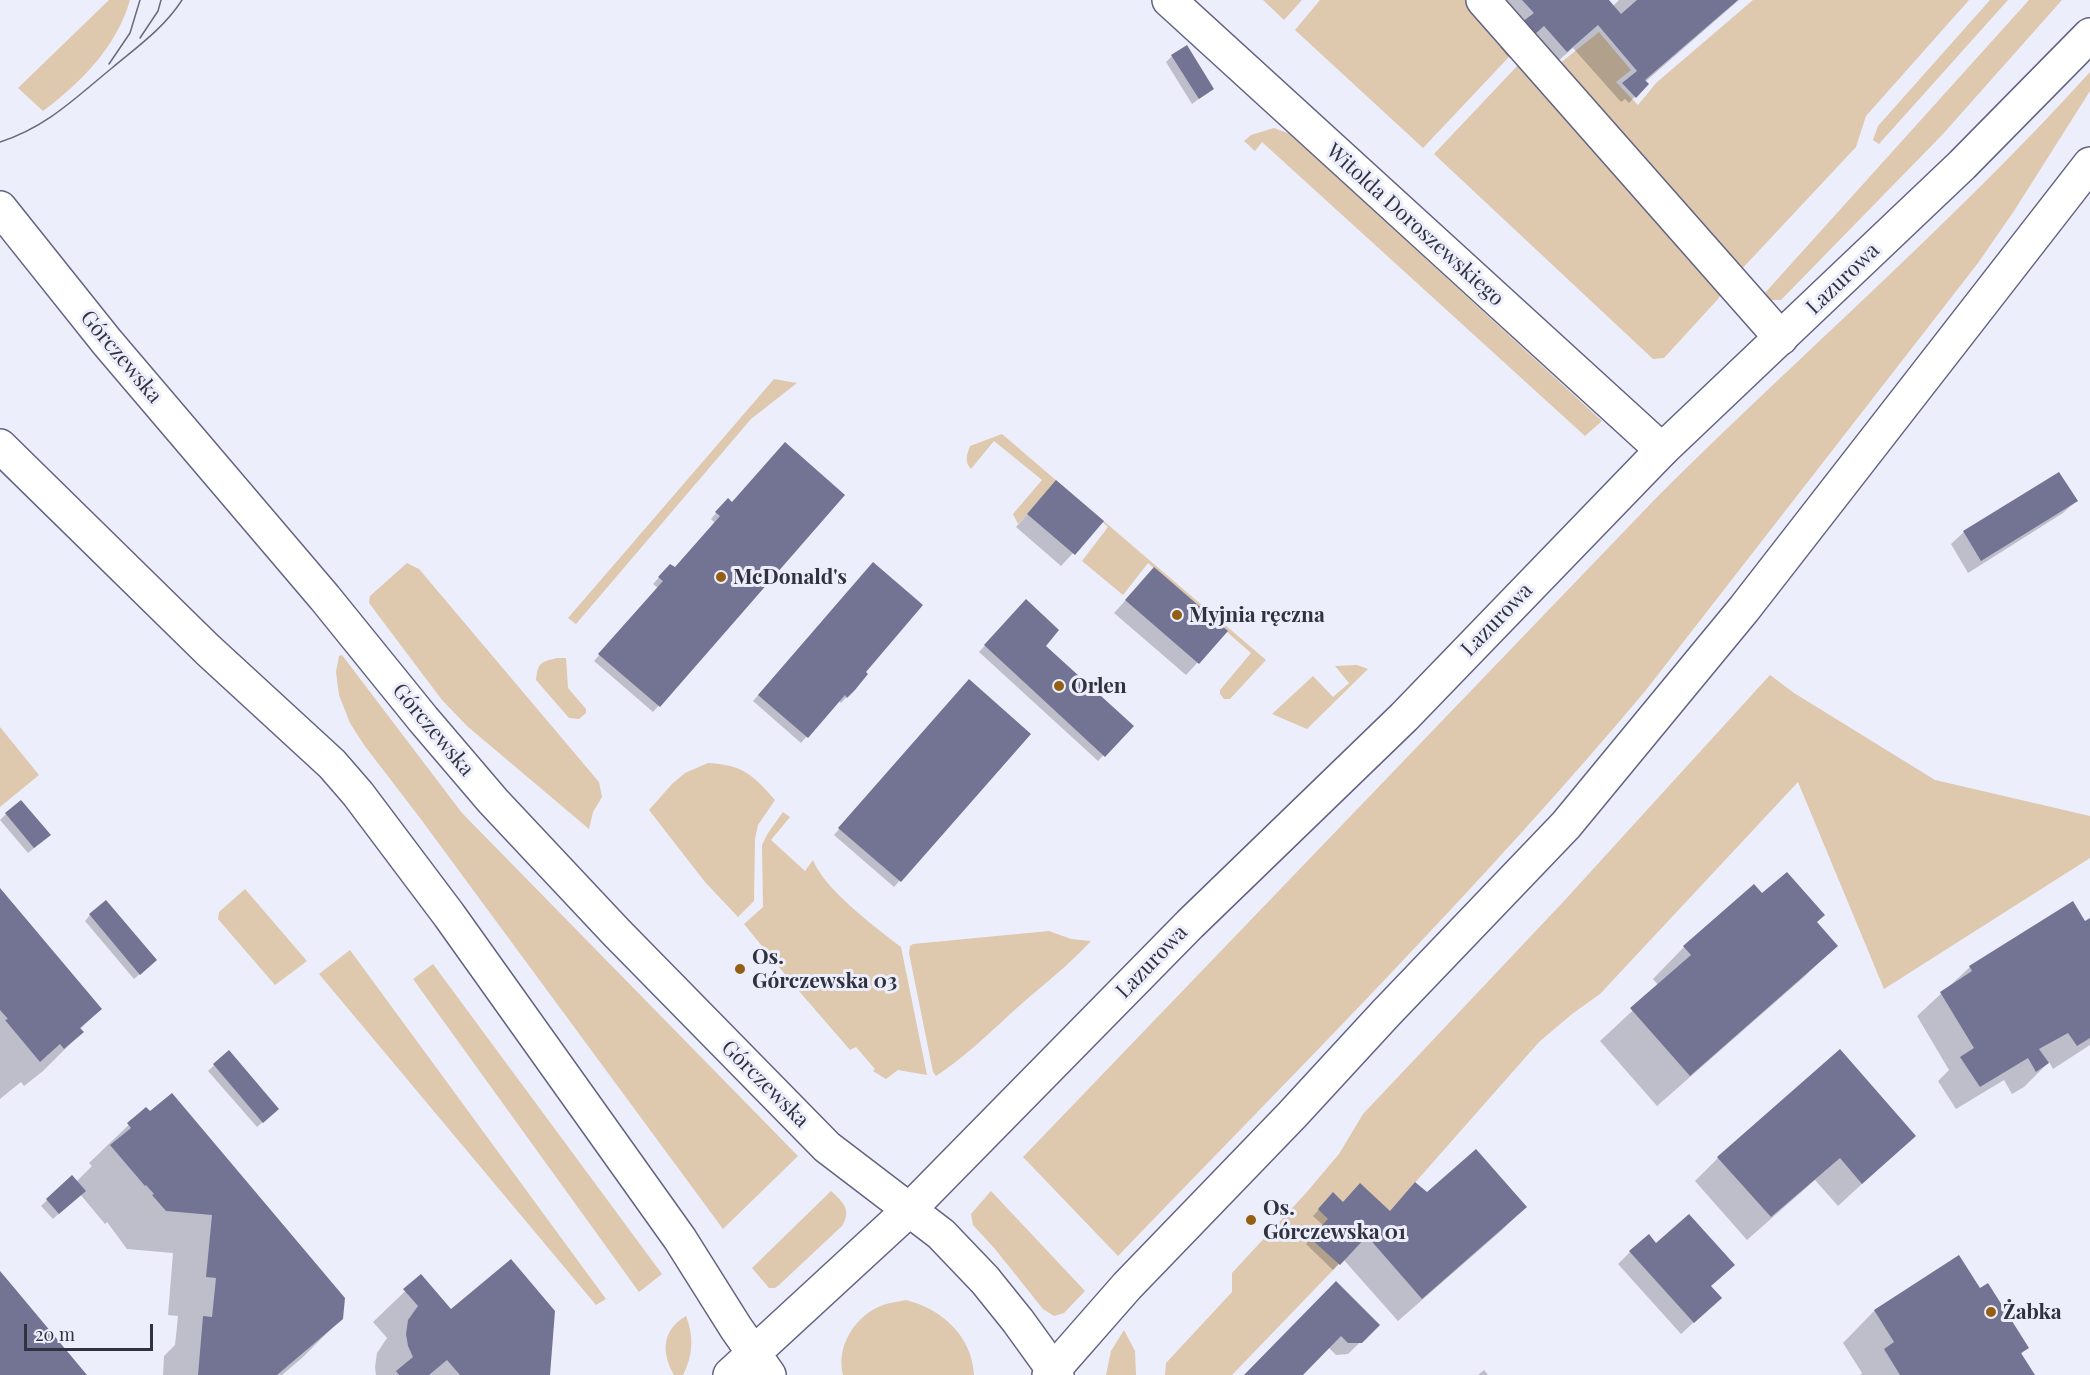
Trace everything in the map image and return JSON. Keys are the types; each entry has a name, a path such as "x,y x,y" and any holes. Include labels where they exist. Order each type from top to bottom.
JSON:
{"main road":[{"name":"Witolda Doroszewskiego","path":"1169,0 1662,450"},
{"path":"1483,0 1781,338"},
{"name":"Lazurowa","path":"761,1364 1190,924 1404,717 1662,450 1962,165 2090,35"},
{"path":"1053,1373 1127,1286 1566,825 1744,609 2090,165"},
{"name":"Górczewska","path":"0,208 107,342 326,598 423,719 493,801 632,948 827,1147 941,1234 985,1280 1018,1321 1053,1373"},
{"path":"0,446 208,650 332,764 357,794 449,915 673,1230 761,1364 730,1375"}],"shaded area":[{"path":"109,0 130,0 116,33 84,76 43,111 18,88"},
{"path":"1263,0 1302,0 1284,20"},
{"path":"1320,0 1468,0 1509,50 1508,58 1423,148 1295,30"},
{"path":"1753,0 1969,0 1866,116 1856,147 1739,272 1559,64 1599,32 1631,70 1616,82 1638,105 1656,83"},
{"path":"1990,0 2008,0 1879,144 1873,140 1878,126"},
{"path":"2029,0 2062,0 1943,134 1781,300 1771,300 1764,294"},
{"path":"1519,64 1723,291 1664,358 1653,359 1434,154"},
{"path":"2090,72 2090,91 1978,263 1646,690 1519,836 1453,907 1118,1256 1023,1157 1660,494 1932,234 2039,127"},
{"path":"1274,128 1290,134 1602,421 1585,436 1262,142 1255,151 1244,141 1251,135"},
{"path":"774,379 797,383 751,419 576,624 568,618"},
{"path":"1002,434 1057,481 1018,524 1013,514 1042,480 994,441 971,469 967,461 970,446"},
{"path":"1059,483 1266,660 1230,699 1224,699 1220,690 1251,653 1148,563 1123,595 1082,561 1108,527"},
{"path":"407,563 419,569 599,782 602,797 593,812 589,829 467,726 442,700 369,603 370,596"},
{"path":"342,655 462,813 798,1156 723,1229 364,745 350,723 339,695 336,672 339,656"},
{"path":"557,658 566,658 568,688 586,709 586,713 579,719 569,718 536,680 541,664"},
{"path":"1357,665 1368,669 1307,729 1272,714 1313,676 1333,697 1349,683 1335,666"},
{"path":"1770,675 1794,693 1935,780 2090,816 2090,858 1884,989 1798,782 1600,994 1539,1042 1390,1211 1232,1375 1165,1375 1166,1363 1232,1292 1232,1273 1339,1154 1363,1114 1564,901"},
{"path":"0,727 39,775 0,807"},
{"path":"708,763 730,766 746,772 775,800 758,825 755,839 754,901 738,917 705,882 649,810 685,773"},
{"path":"783,812 790,817 771,840 805,871 813,860 839,895 901,947 927,1075 898,1070 886,1079 873,1071 875,1069 856,1047 850,1050 744,924 763,907 762,845"},
{"path":"245,889 307,961 275,985 218,919 219,912"},
{"path":"1049,931 1071,939 1091,941 1065,967 959,1060 936,1076 933,1072 909,953 910,946"},
{"path":"350,950 606,1299 596,1305 319,974"},
{"path":"433,964 662,1274 639,1292 413,979"},
{"path":"831,1191 845,1207 846,1215 842,1226 779,1285 769,1288 752,1268"},
{"path":"991,1191 1085,1291 1064,1313 1054,1316 1043,1309 973,1225 971,1214"},
{"path":"906,1300 932,1310 953,1326 968,1348 974,1375 843,1375 841,1365 844,1345 854,1327 869,1312 878,1307"},
{"path":"686,1316 691,1338 690,1353 683,1375 674,1375 667,1358 666,1342 672,1328"},
{"path":"1124,1330 1135,1351 1136,1375 1106,1375 1111,1351"}],"building":[{"path":"1522,0 1609,0 1621,14 1637,0 1738,0 1645,80 1649,84 1636,98 1622,83 1637,71 1598,25 1567,52 1544,26 1534,35 1522,22 1534,13"},
{"path":"1187,45 1214,89 1199,99 1171,55"},
{"path":"785,442 845,495 660,707 598,654 663,581 658,577 670,564 675,567 720,516 715,512 728,498 732,502"},
{"path":"2059,472 2078,501 1981,561 1963,531"},
{"path":"1056,480 1104,521 1075,555 1027,514"},
{"path":"873,562 923,605 866,672 868,674 855,690 847,698 845,695 808,738 758,695"},
{"name":"Myjnia ręczna","path":"1154,567 1228,631 1199,664 1125,600"},
{"name":"Orlen","path":"1026,599 1059,630 1046,646 1134,726 1105,757 984,645"},
{"path":"969,679 1031,734 901,882 838,828"},
{"path":"21,800 51,835 34,848 5,813"},
{"path":"1787,872 1825,915 1817,922 1838,946 1690,1076 1630,1008 1691,955 1683,946 1754,884 1762,893"},
{"path":"0,888 102,1009 80,1028 84,1032 64,1049 60,1044 40,1062 5,1020 8,1019 0,1010"},
{"path":"106,900 157,960 140,975 89,914"},
{"path":"2073,901 2085,921 2090,918 2090,1038 2077,1046 2068,1033 2039,1049 2049,1063 2036,1072 2028,1058 1980,1087 1960,1057 1974,1048 1940,992 1972,971 1969,966"},
{"path":"1840,1049 1916,1136 1862,1184 1840,1158 1771,1217 1717,1157"},
{"path":"229,1050 279,1109 263,1123 213,1064"},
{"path":"172,1093 345,1298 343,1319 277,1375 198,1375 203,1316 212,1317 216,1278 206,1277 212,1215 166,1211 152,1195 154,1194 110,1145 131,1128 127,1123 146,1107 150,1111"},
{"path":"1476,1149 1527,1207 1422,1299 1367,1236 1340,1265 1310,1238 1328,1219 1318,1209 1333,1192 1343,1202 1360,1183 1390,1211 1415,1182 1427,1192"},
{"path":"72,1175 86,1191 59,1214 46,1199"},
{"path":"1689,1214 1735,1265 1711,1286 1722,1298 1694,1323 1629,1251 1649,1234 1656,1243"},
{"path":"1959,1255 1980,1288 1988,1283 2029,1348 2021,1353 2035,1375 1900,1375 1884,1349 1894,1342 1874,1310"},
{"path":"511,1259 555,1311 550,1375 460,1375 447,1360 429,1375 399,1375 396,1371 413,1357 406,1334 408,1320 418,1306 403,1289 421,1274 451,1309"},
{"path":"0,1271 11,1284 87,1375 0,1375"},
{"path":"1336,1281 1380,1325 1362,1343 1348,1343 1341,1336 1303,1375 1244,1375"}],"tram line":[{"path":"109,64 130,33 140,0"},
{"path":"140,38 158,11 161,0"},
{"path":"0,142 32,128 73,101 150,37 182,0"}],"place":[{"name":"McDonald's","path":"721,577"},
{"name":"Myjnia ręczna","path":"1177,615"},
{"name":"Orlen","path":"1059,686"},
{"name":"Os. Górczewska 03","path":"740,969"},
{"name":"Os. Górczewska 01","path":"1251,1220"},
{"name":"Żabka","path":"1991,1312"}]}
